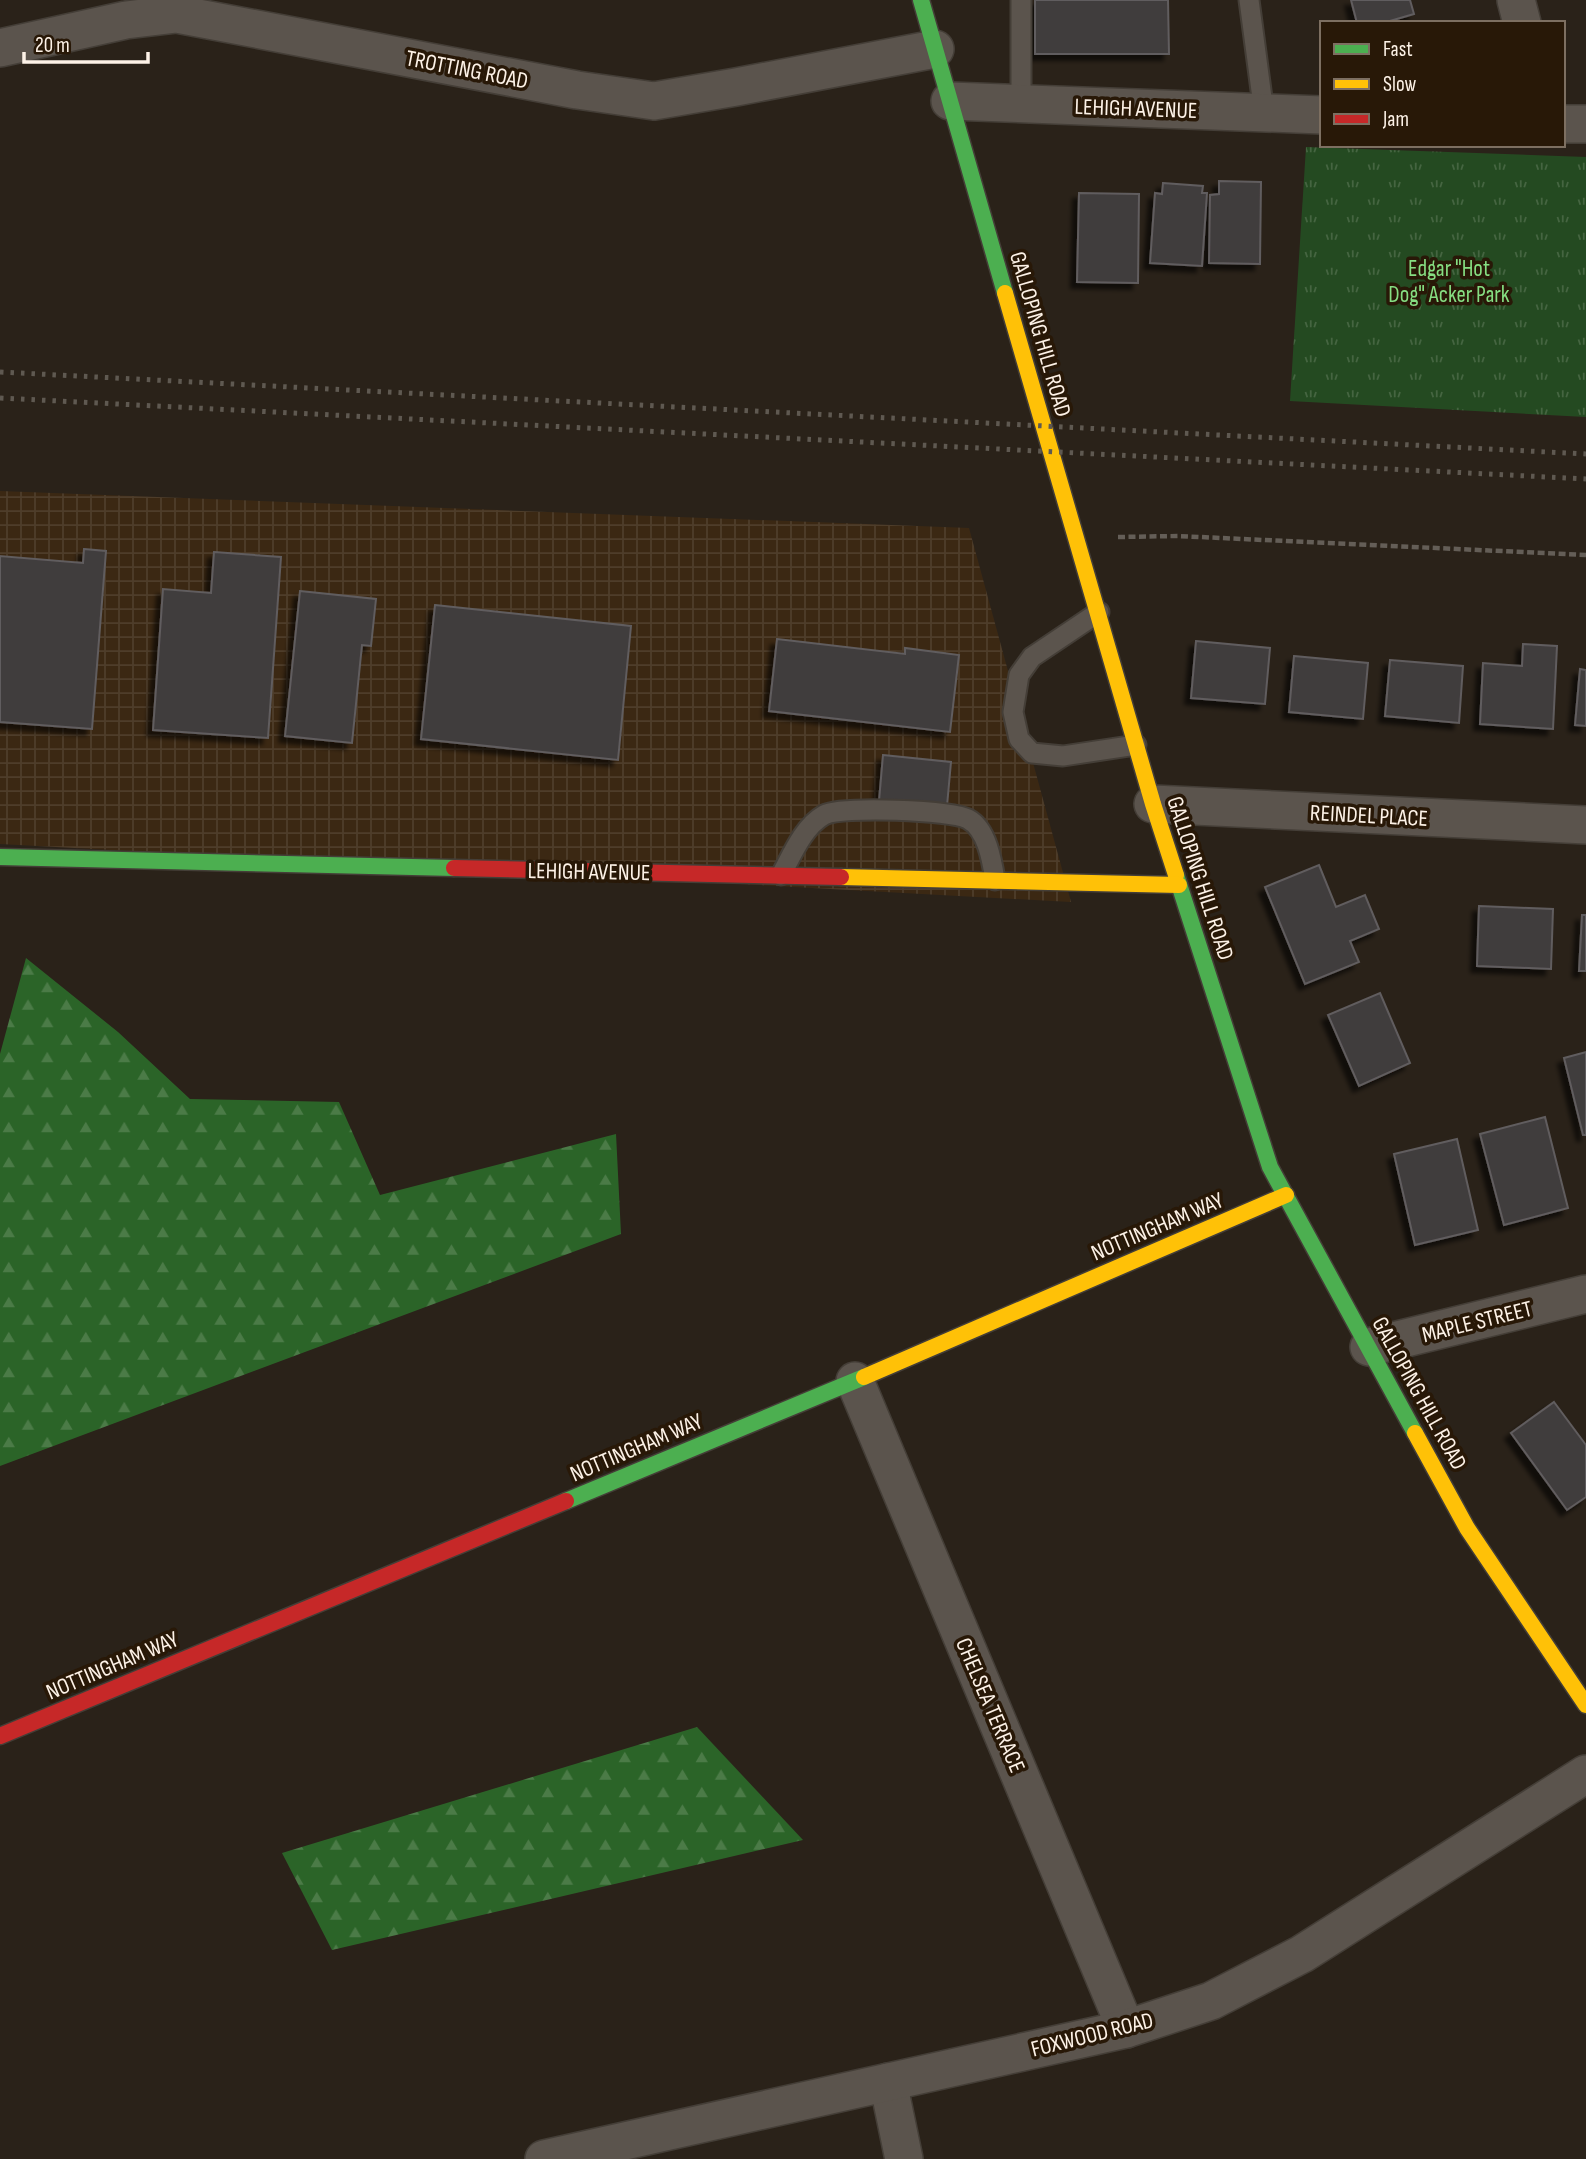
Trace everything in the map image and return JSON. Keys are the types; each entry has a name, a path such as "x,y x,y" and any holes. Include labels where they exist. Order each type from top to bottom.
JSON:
{"street":[{"name":"GALLOPING HILL ROAD","path":"921,0 1153,804 1270,1167 1467,1528 1586,1705"},
{"path":"1516,0 1521,21"},
{"name":"TROTTING ROAD","path":"0,48 126,20 177,14 578,90 654,101 736,88 935,49"},
{"name":"LEHIGH AVENUE","path":"950,101 1320,115"},
{"path":"1565,124 1586,124"},
{"name":"REINDEL PLACE","path":"1153,804 1586,825"},
{"name":"LEHIGH AVENUE","path":"0,857 1179,885"},
{"name":"NOTTINGHAM WAY","path":"0,1736 855,1381 1286,1195"},
{"name":"MAPLE STREET","path":"1369,1347 1586,1294"},
{"name":"CHELSEA TERRACE","path":"855,1381 1126,2029"},
{"name":"FOXWOOD ROAD","path":"544,2159 1126,2029 1211,2001 1302,1954 1586,1774"},
{"path":"888,2082 904,2159"}],"lane":[{"path":"1021,0 1021,104"},
{"path":"1249,0 1264,113"},
{"path":"1098,612 1032,657 1019,675 1013,712 1019,739 1032,752 1063,756 1136,745"},
{"path":"781,875 808,830 825,814 851,809 935,813 967,818 979,830 991,855 995,880"}],"path":[{"path":"1077,538 1178,536 1586,555"}],"shaded area":[{"path":"0,491 969,528 1071,902 0,844"}],"green space":[{"name":"Edgar \"Hot Dog\" Acker Park","path":"1306,147 1586,157 1586,417 1290,401"},
{"path":"26,958 118,1032 190,1099 339,1102 380,1195 616,1134 621,1234 0,1466 0,1054"},
{"path":"697,1727 803,1840 332,1950 282,1853"}],"building":[{"path":"1035,0 1168,0 1169,54 1035,54"},
{"path":"1351,0 1410,0 1414,14 1390,21 1356,21"},
{"path":"1219,181 1261,182 1260,264 1209,263 1210,195 1219,194"},
{"path":"1163,183 1203,186 1202,193 1207,193 1202,266 1150,263 1155,193 1162,194"},
{"path":"1079,193 1139,194 1138,283 1077,282"},
{"path":"84,549 106,551 92,729 0,722 0,556 83,563"},
{"path":"214,552 281,557 268,738 153,730 163,589 211,593"},
{"path":"300,591 376,599 371,646 362,645 352,743 285,736"},
{"path":"435,605 631,626 618,760 421,739"},
{"path":"777,639 905,654 905,648 959,655 950,732 769,711"},
{"path":"1196,641 1270,648 1265,704 1191,698"},
{"path":"1523,644 1557,646 1553,729 1480,724 1483,663 1522,666"},
{"path":"1294,656 1368,663 1363,719 1289,712"},
{"path":"1390,660 1463,666 1459,723 1385,716"},
{"path":"1580,669 1586,670 1586,726 1575,725"},
{"path":"883,755 951,762 947,806 879,801"},
{"path":"1319,865 1336,907 1365,895 1379,929 1350,941 1359,962 1305,984 1265,887"},
{"path":"1479,906 1553,909 1551,969 1477,966"},
{"path":"1582,915 1586,915 1586,971 1579,971"},
{"path":"1380,993 1410,1063 1359,1086 1328,1015"},
{"path":"1586,1052 1586,1135 1583,1135 1564,1058"},
{"path":"1545,1117 1568,1208 1504,1225 1480,1134"},
{"path":"1457,1139 1478,1230 1415,1245 1394,1154"},
{"path":"1554,1402 1586,1445 1586,1497 1567,1510 1511,1433"}],"railway":[{"path":"0,372 1586,454"},
{"path":"0,398 1586,479"}],"traffic: fast":[{"path":"921,0 1005,293"},
{"path":"0,857 454,868"},
{"path":"1176,875 1270,1167 1415,1433"},
{"path":"566,1501 864,1377"}],"traffic: slow":[{"path":"1005,293 1176,875"},
{"path":"841,877 1179,885"},
{"path":"864,1377 1286,1195"},
{"path":"1415,1433 1467,1528 1586,1705"}],"traffic: jam":[{"path":"454,868 841,877"},
{"path":"0,1736 566,1501"}]}
